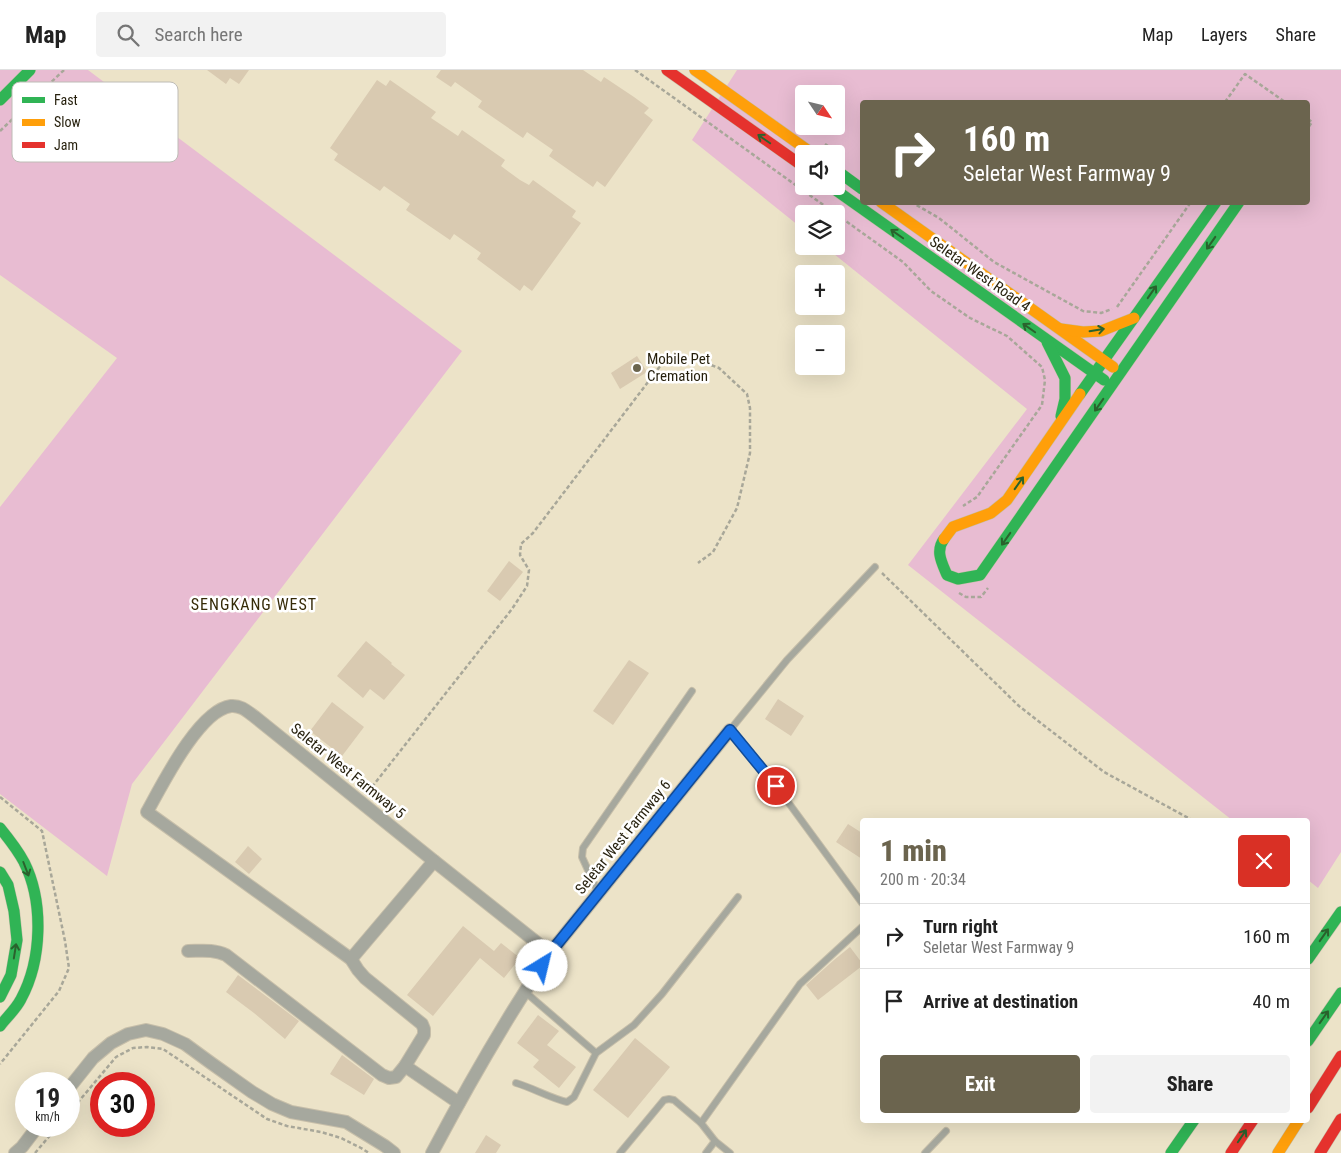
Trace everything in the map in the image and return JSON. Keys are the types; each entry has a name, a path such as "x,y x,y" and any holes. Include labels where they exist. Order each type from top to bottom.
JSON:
{"main road":[{"path":"18,82 30,70"},
{"path":"667,70 795,161"},
{"path":"696,70 800,145"},
{"path":"0,100 12,88"},
{"path":"845,177 860,188"},
{"name":"Seletar West Road 4","path":"843,195 1112,386"},
{"name":"Seletar West Road 4","path":"886,205 1121,372"},
{"path":"1214,205 1007,500 991,514 953,527 941,543 939,558 947,575 958,579 980,575 1237,205"},
{"path":"1058,328 1083,332 1101,331 1134,318"},
{"path":"1045,339 1065,378 1065,400 1058,426"},
{"path":"0,828 25,863 33,889 38,922 38,935 30,978 17,1006 0,1026"},
{"path":"0,872 8,885 14,910 17,940 11,975 0,997"},
{"path":"1310,956 1341,912"},
{"path":"1310,1038 1341,993"},
{"path":"1310,1105 1341,1056"},
{"path":"1320,1153 1341,1118"},
{"path":"1169,1153 1191,1123"},
{"path":"1231,1153 1251,1123"},
{"path":"1278,1153 1298,1123"}],"street":[{"name":"Seletar West Farmway 5","path":"351,959 147,812 176,760 198,730 209,718 231,706 242,707 255,717 550,953"},
{"name":"Seletar West Farmway 6","path":"432,1153 524,991 550,953 730,730"},
{"path":"188,951 213,951 226,955 382,1075 389,1078 396,1077 424,1035 424,1029 422,1024 365,978 351,959 434,861"},
{"path":"80,1074 93,1058 110,1043 128,1034 146,1030 163,1034 184,1044 272,1104 291,1112 346,1122 394,1153"},
{"path":"405,1066 459,1103"},
{"path":"15,1153 30,1137"}],"lane":[{"name":"Seletar West Farmway 6","path":"730,730 787,660 875,567"},
{"path":"599,893 582,857 583,848 692,692"},
{"path":"730,730 766,772 860,900"},
{"path":"516,1083 567,1102 574,1097 596,1053 634,1025 646,1012 738,897"},
{"path":"701,1123 800,984 860,929"},
{"path":"524,991 596,1053"},
{"path":"620,1153 664,1100 669,1099 674,1100 701,1123 715,1141 730,1153"},
{"path":"925,1153 946,1130"},
{"path":"706,1153 715,1141"}],"path":[{"path":"52,82 64,70"},
{"path":"635,70 823,205"},
{"path":"1226,100 1245,74 1282,100"},
{"path":"0,132 12,120"},
{"path":"916,205 939,218 994,262 1083,312 1101,312 1118,307 1189,205"},
{"path":"845,220 903,262 930,292 970,318 1007,336 1042,367 1045,380 1042,405 977,497"},
{"path":"361,801 512,609 527,586 529,570 520,556 521,544 533,532 661,366 670,361 695,359 719,368 747,394 750,408 750,453 737,508 713,552 698,564"},
{"path":"875,567 1019,706 1104,772 1188,818"},
{"path":"0,797 42,831 69,968 59,991 0,1064"},
{"path":"80,1100 116,1057 133,1048 163,1049 183,1061 242,1104 267,1119 287,1126 321,1132 341,1138 369,1153"},
{"path":"35,1153 49,1137"}],"shaded area":[{"path":"0,70 88,70 104,82 12,82 12,162 178,162 178,138 462,351 132,784 107,876 0,794 0,507 117,358 0,275"},
{"path":"737,70 1341,70 1341,852 1318,888 1310,882 1310,818 1229,818 908,565 1027,409 835,255 845,255 845,205 795,205 795,223 692,140"}],"building":[{"path":"207,70 249,70 239,84 230,78 226,84"},
{"path":"441,70 583,70 601,82 604,77 634,97 649,108 644,113 653,120 605,187 597,181 593,187 549,156 553,150 527,132 523,138 478,107 482,101 455,82 451,87 436,77"},
{"path":"377,80 386,86 390,80 436,112 431,118 458,136 462,130 505,160 501,166 520,180 529,185 533,180 576,211 572,217 581,223 532,291 524,285 520,291 477,259 481,253 454,234 450,240 406,210 410,204 384,186 380,191 334,160 338,154 330,148"},
{"path":"637,356 647,372 620,389 611,373"},
{"path":"509,561 523,572 500,601 487,591"},
{"path":"366,641 405,675 384,700 370,689 363,698 337,676"},
{"path":"629,660 649,673 613,725 593,711"},
{"path":"778,699 804,716 791,736 765,719"},
{"path":"332,702 364,727 342,756 310,731"},
{"path":"848,824 860,832 860,858 836,842"},
{"path":"248,846 262,859 249,874 235,862"},
{"path":"463,926 494,951 501,943 520,958 504,978 480,958 433,1016 407,995"},
{"path":"850,947 860,960 860,968 818,1000 806,985"},
{"path":"238,975 299,1021 285,1039 226,992"},
{"path":"538,1015 559,1031 547,1045 576,1067 559,1088 533,1067 539,1060 517,1043"},
{"path":"635,1038 670,1067 628,1118 593,1090"},
{"path":"342,1055 374,1079 364,1095 330,1074"},
{"path":"486,1135 501,1145 496,1153 475,1153"}],"traffic: fast":[{"path":"18,82 30,70"},
{"path":"0,100 12,88"},
{"path":"845,177 860,188"},
{"path":"843,195 1104,380"},
{"path":"1080,394 1214,205"},
{"path":"944,539 941,543 940,552 941,562 947,575 958,579 980,575 1237,205"},
{"path":"1047,342 1065,378 1065,399 1061,416"},
{"path":"0,828 21,857 30,878 35,895 38,931 33,967 28,984 19,1003 0,1026"},
{"path":"0,872 8,885 14,911 17,940 11,975 0,997"},
{"path":"1310,956 1341,912"},
{"path":"1310,1038 1341,993"},
{"path":"1171,1153 1192,1123"}],"traffic: slow":[{"path":"695,70 800,145"},
{"path":"885,205 1113,367"},
{"path":"1061,329 1083,332 1101,331 1134,318"},
{"path":"944,539 953,527 991,513 1007,500 1080,394"},
{"path":"1278,1153 1297,1123"}],"traffic: jam":[{"path":"667,70 795,161"},
{"path":"1310,1105 1341,1056"},
{"path":"1320,1153 1341,1119"},
{"path":"1231,1153 1251,1123"}],"place":[{"name":"Mobile Pet Cremation","path":"637,368"}],"district":[{"name":"SENGKANG WEST","path":"254,604"}],"route":[{"path":"542,966 550,953 730,730 776,786"}]}
